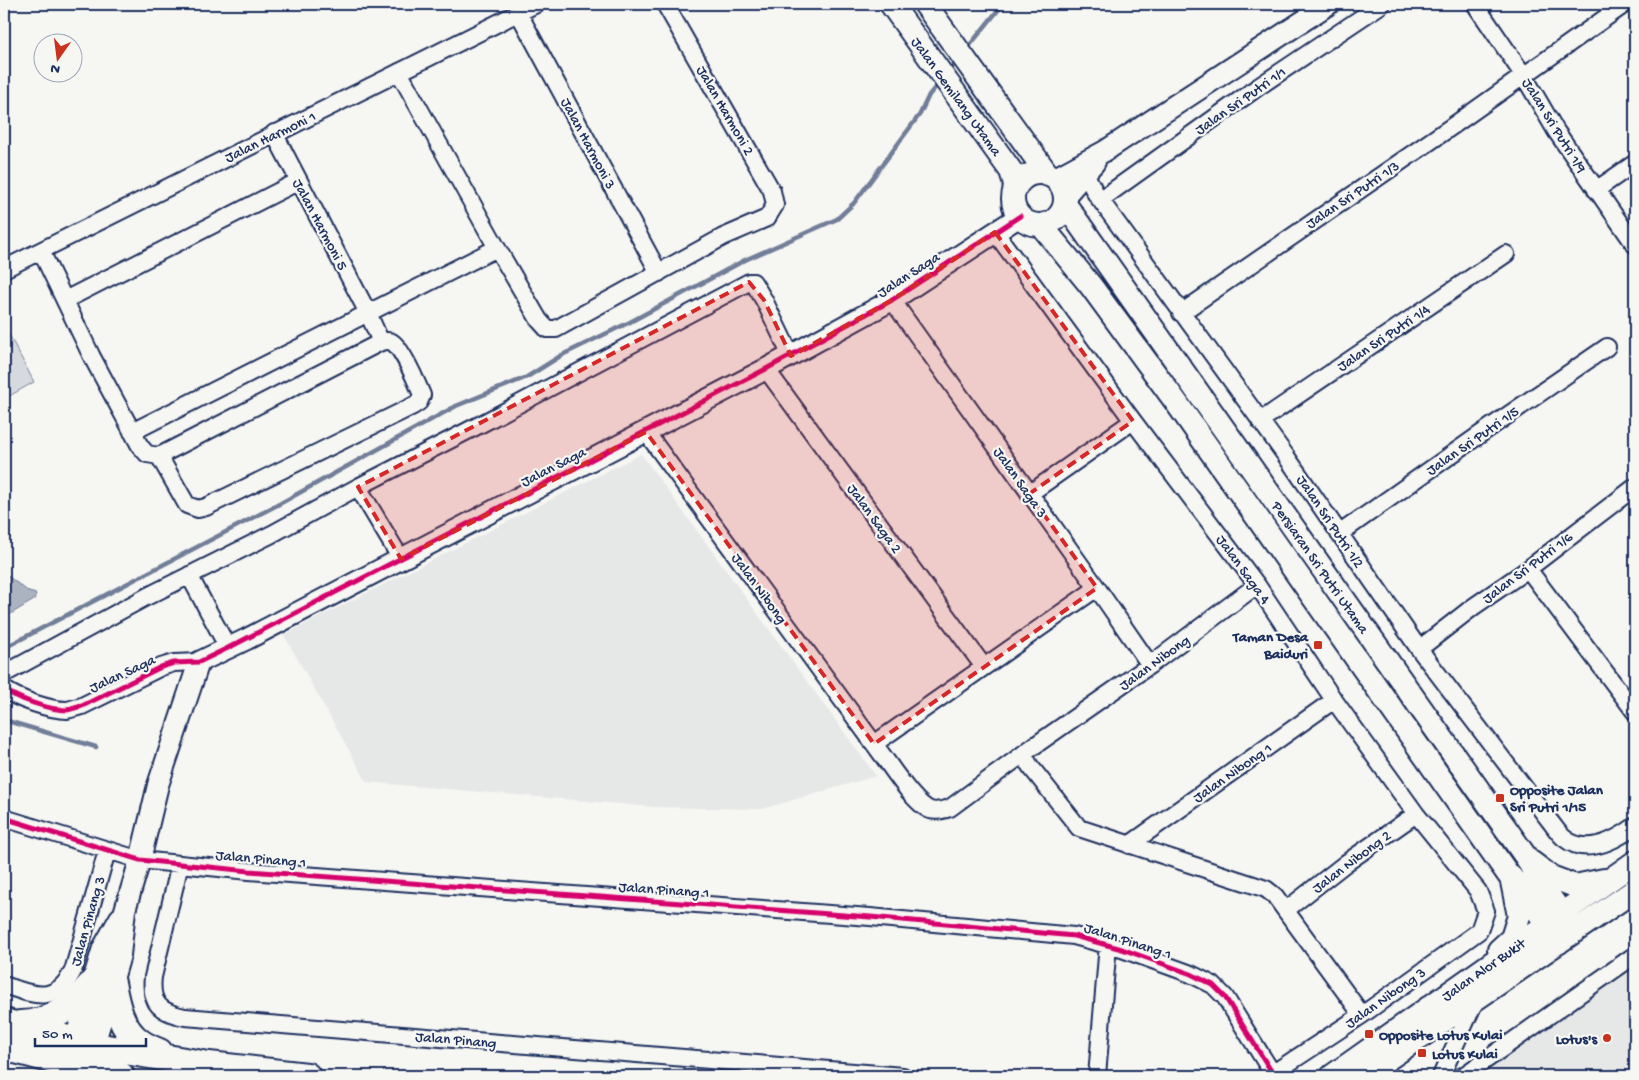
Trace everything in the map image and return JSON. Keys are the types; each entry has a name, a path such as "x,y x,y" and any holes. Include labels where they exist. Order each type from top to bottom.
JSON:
{"highway":[{"path":"6,1035 65,1011 103,982 116,1004 125,1028 141,1043 175,1059"},
{"path":"6,1035 121,1076"},
{"path":"6,1035 42,1076"},
{"path":"79,1062 175,1059 209,1065 307,1076"}],"main road":[{"name":"Jalan Gemilang Utama","path":"891,4 1011,171 1015,184 1014,192"},
{"name":"Jalan Gemilang Utama","path":"925,4 1058,188"},
{"path":"1040,173 1058,188 1056,218 1041,225 1030,223 1020,216 1015,209 1014,192 1024,178 1040,173"},
{"name":"Persiaran Sri Putri Utama","path":"1058,188 1528,860 1560,928"},
{"name":"Persiaran Sri Putri Utama","path":"1041,225 1091,286 1176,402 1510,876 1560,928"},
{"path":"1528,860 1551,877 1575,886 1611,878"},
{"name":"Jalan Alor Bukit","path":"1362,1076 1476,999 1560,928 1611,878 1635,862"},
{"path":"1472,977 1512,938 1519,916 1510,876"},
{"name":"Jalan Alor Bukit","path":"1332,1076 1472,977 1560,928 1635,890"}],"street":[{"name":"Jalan Harmoni 1","path":"4,269 536,4"},
{"name":"Jalan Harmoni 2","path":"659,273 723,237 767,218 775,205 772,191 665,4"},
{"path":"1058,188 1105,151 1329,4"},
{"name":"Jalan Sri Putri 1/1","path":"1100,200 1258,87 1382,4"},
{"name":"Jalan Sri Putri 1/9","path":"1475,4 1524,76 1556,131 1635,245"},
{"name":"Jalan Sri Putri 1/3","path":"1180,313 1524,76 1625,4"},
{"name":"Jalan Harmoni 3","path":"518,12 659,273"},
{"path":"399,72 497,248 539,320 547,329 556,329 659,273"},
{"name":"Jalan Harmoni 5","path":"274,134 368,313 381,342"},
{"path":"1058,188 1085,173 1105,151"},
{"path":"1596,190 1635,163"},
{"name":"Jalan Sri Putri 1/2","path":"1085,173 1100,200 1180,313 1260,420 1419,649 1564,838 1580,846 1595,846 1618,839 1635,826"},
{"path":"65,300 299,181"},
{"name":"Jalan Saga","path":"4,690 20,698 58,709 69,710 82,706 161,667 174,663 199,662 402,559 791,356 892,300 1020,216"},
{"name":"Jalan Saga 4","path":"995,232 1257,585 1334,700 1416,814 1478,891 1486,911"},
{"path":"132,432 497,248"},
{"path":"41,251 92,357 132,432 147,454 159,456 386,340 391,341 398,348 422,395 419,402 412,406 223,499 198,509 187,505 159,456"},
{"name":"Jalan Sri Putri 1/4","path":"1260,420 1506,254"},
{"path":"4,674 749,282 753,282 764,300 791,356"},
{"name":"Jalan Saga 3","path":"892,300 1097,588 1150,666"},
{"name":"Jalan Sri Putri 1/5","path":"1339,534 1607,347"},
{"name":"Jalan Saga 2","path":"766,369 984,667"},
{"path":"1029,494 1134,421"},
{"name":"Jalan Nibong","path":"646,432 874,744 922,805 931,810 941,811 950,808 1034,746 1150,666 1257,585"},
{"path":"358,487 402,559"},
{"name":"Jalan Sri Putri 1/6","path":"1419,649 1635,487"},
{"path":"1528,569 1635,712"},
{"path":"189,576 228,648"},
{"path":"874,744 1097,588"},
{"path":"79,1062 103,982 103,948 124,910 140,860 158,785 199,662"},
{"name":"Jalan Nibong 1","path":"1129,844 1334,700"},
{"path":"1025,754 1030,766 1079,828 1266,889 1286,910 1362,1015"},
{"name":"Jalan Nibong 2","path":"1286,910 1416,814"},
{"name":"Jalan Pinang 1","path":"4,818 140,860 248,871 870,917 1074,936 1108,944 1191,974 1213,985 1225,997 1271,1075"},
{"name":"Jalan Pinang 3","path":"4,985 32,994 44,995 58,991 67,982 73,971 83,938 107,850"},
{"name":"Jalan Pinang","path":"180,864 152,978 151,990 154,999 161,1008 170,1014 195,1018 903,1076"},
{"name":"Jalan Nibong 3","path":"1271,1075 1362,1015 1479,931 1486,911"},
{"path":"1097,1076 1108,944"},
{"path":"1463,1076 1635,955"},
{"path":"1441,1076 1476,999"}],"highlighted area":[{"path":"995,232 1133,421 1029,494 1097,588 874,744 646,432 401,559 358,487 749,282 764,300 791,356 892,300"}],"shaded area":[{"path":"4,325 34,382 4,399"},
{"path":"641,454 876,776 762,809 654,807 367,782 284,635"},
{"path":"4,573 29,592 36,594 34,600 4,618"},
{"path":"1635,966 1635,1076 1479,1076 1518,1048"}],"waterway":[{"path":"966,50 1003,4"},
{"path":"947,73 958,60"},
{"path":"4,648 281,503 456,406 527,377 562,355 630,322 745,260 837,219 854,203 920,114 929,95 939,83"},
{"path":"4,720 96,747"}],"cycle path":[{"path":"4,689 34,703 67,710 82,706 161,667 174,663 199,662 766,369 892,300 1020,216"},
{"path":"4,818 140,860 249,871 870,917 1074,936 1122,949 1191,974 1213,985 1225,997 1273,1074"}],"place":[{"name":"Taman Desa Baiduri","path":"1318,645"},
{"name":"Opposite Jalan Sri Putri 1/15","path":"1500,798"},
{"name":"Opposite Lotus Kulai","path":"1369,1034"},
{"name":"Lotus's","path":"1607,1038"},
{"name":"Lotus Kulai","path":"1422,1053"}]}
